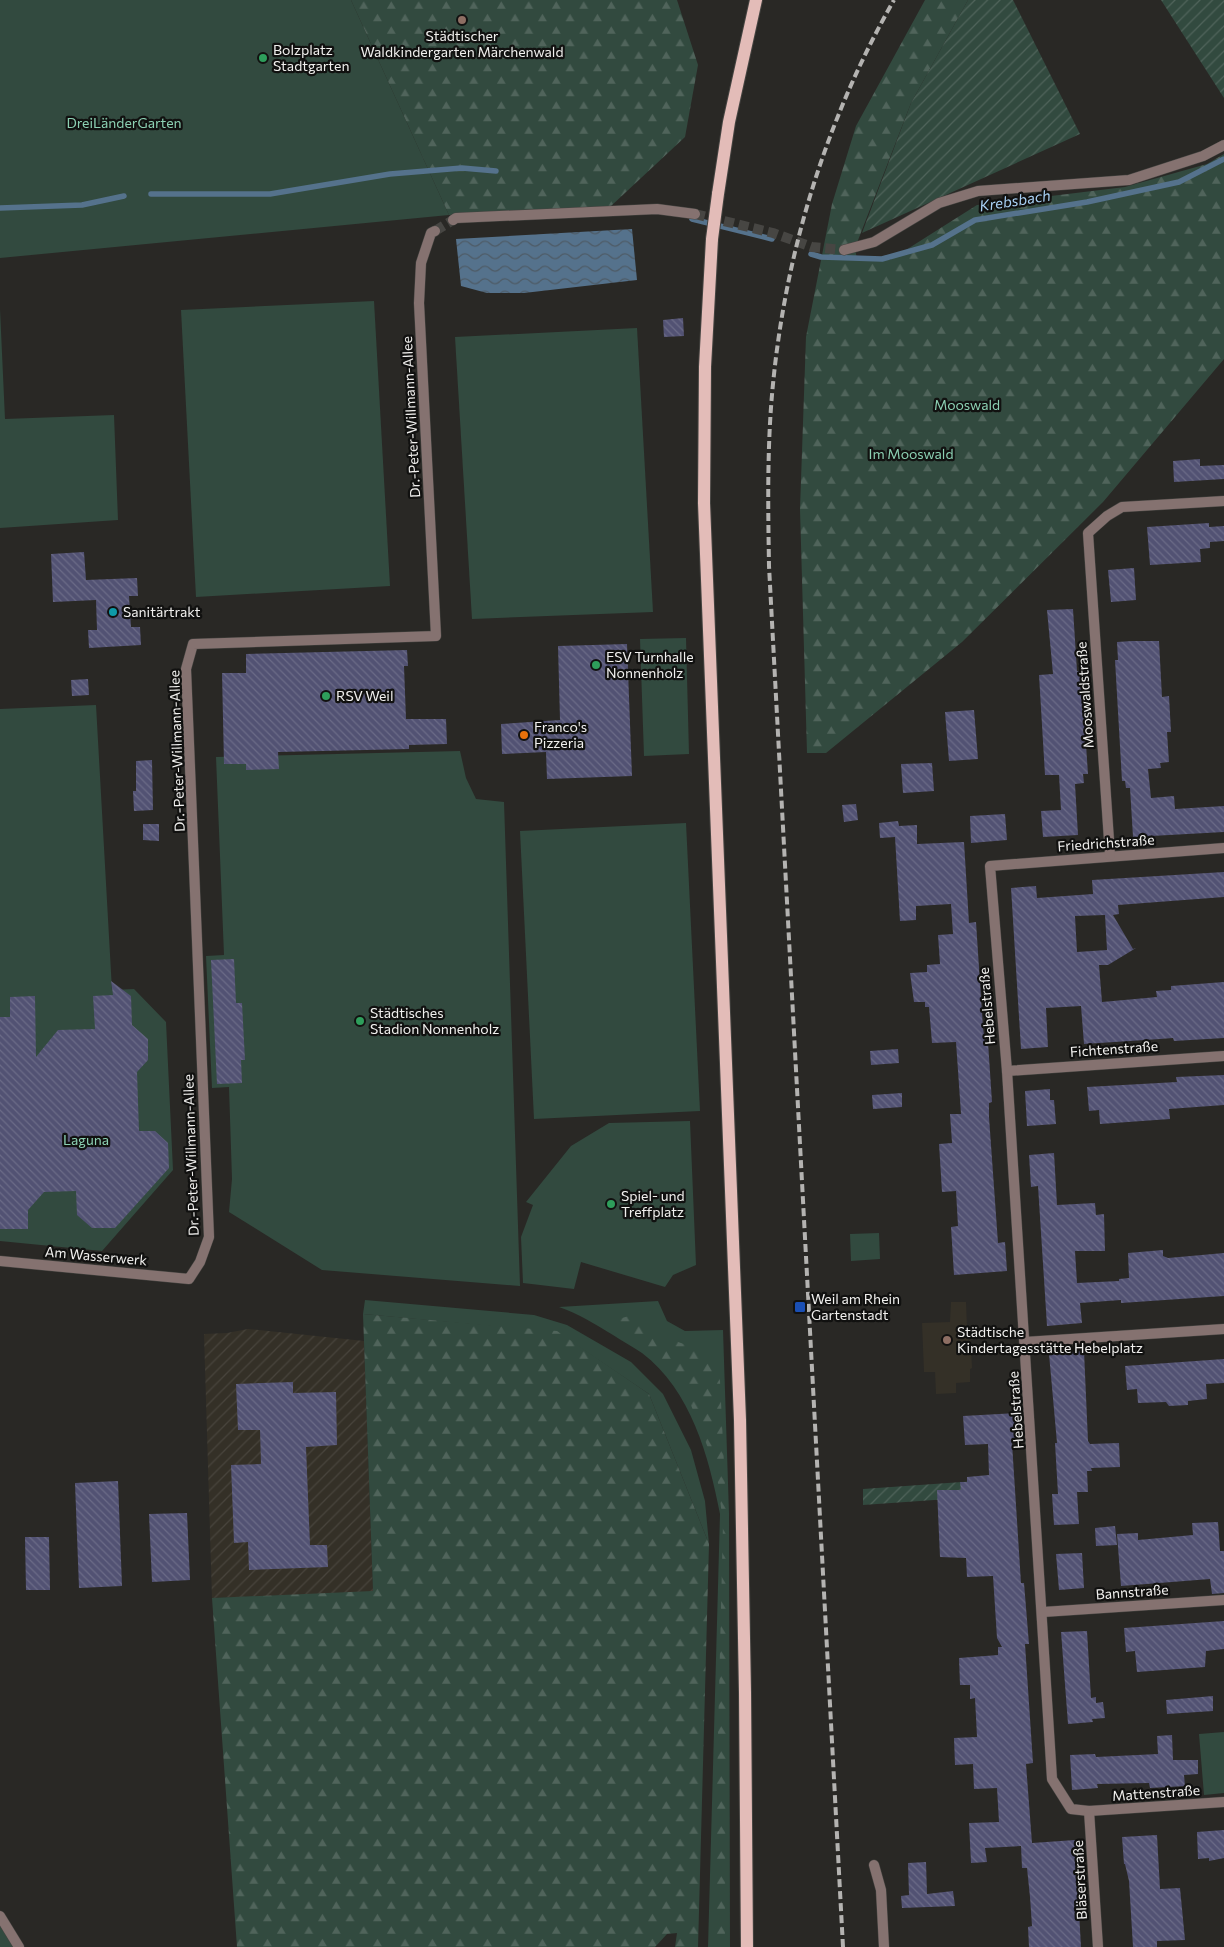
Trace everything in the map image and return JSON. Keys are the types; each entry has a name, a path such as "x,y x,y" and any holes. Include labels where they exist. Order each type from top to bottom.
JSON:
{"main road":[{"path":"747,1947 746,1692 740,1411 704,503 704,367 712,239 718,194 729,122 756,0"}],"street":[{"path":"844,250 874,242 939,203 978,190 1129,180 1203,156 1224,144"},
{"path":"453,220 456,218 657,209 695,214"},
{"name":"Dr.-Peter-Willmann-Allee","path":"189,1279 200,1262 209,1237 186,668 193,644 436,636 419,303 421,263 431,233 435,231"},
{"name":"Mooswaldstraße","path":"1110,856 1088,533 1107,516 1122,507 1224,501"},
{"name":"Friedrichstraße","path":"990,866 1224,848"},
{"name":"Hebelstraße","path":"990,866 1007,1071 1043,1612 1052,1779 1071,1809 1089,1811"},
{"name":"Fichtenstraße","path":"1007,1071 1224,1056"},
{"name":"Am Wasserwerk","path":"0,1261 189,1279"},
{"path":"1025,1342 1224,1329"},
{"name":"Bannstraße","path":"1043,1612 1224,1600"},
{"name":"Mattenstraße","path":"1089,1811 1224,1802"},
{"name":"Bläserstraße","path":"1089,1811 1098,1947"},
{"path":"874,1865 881,1890 884,1947"},
{"path":"0,1916 19,1947"}],"shaded area":[{"name":"Städtische Kindertagesstätte Hebelplatz","path":"951,1302 966,1302 967,1328 970,1328 972,1368 970,1369 970,1382 956,1383 956,1393 936,1394 935,1372 924,1372 922,1323 950,1322"},
{"path":"248,1329 364,1341 373,1592 212,1598 204,1334 227,1333"}],"green space":[{"name":"DreiLänderGarten","path":"0,0 351,0 449,215 0,258"},
{"path":"351,0 677,0 698,65 685,137 611,206 449,215"},
{"name":"Mooswald","path":"925,0 968,0 911,103 855,248 857,260 890,260 977,205 1125,187 1207,164 1224,154 1224,359 1103,502 962,642 826,753 807,753 800,509 806,337 832,204 856,126"},
{"path":"968,0 1013,0 1080,134 862,233 911,103"},
{"path":"1161,0 1224,0 1224,98"},
{"path":"374,301 390,586 196,597 181,310"},
{"path":"0,309 5,419 114,415 118,520 0,528"},
{"path":"637,328 653,612 472,619 455,337"},
{"path":"686,638 689,754 644,756 640,639"},
{"name":"Laguna","path":"96,705 112,990 134,989 166,1022 173,1170 102,1251 0,1241 0,709"},
{"name":"Städtisches Stadion Nonnenholz","path":"460,751 466,778 476,799 504,802 520,1286 322,1270 229,1212 232,1179 229,1087 212,1088 206,956 224,955 216,757"},
{"path":"686,823 700,1111 534,1119 520,831"},
{"name":"Spiel- und Treffplatz","path":"690,1121 696,1265 673,1275 665,1287 581,1262 574,1289 523,1283 521,1237 533,1205 526,1202 571,1146 609,1123"},
{"path":"879,1233 880,1259 851,1261 850,1234"},
{"path":"365,1300 534,1315 567,1325 631,1362 663,1394 691,1450 705,1501 709,1544 649,1394 557,1332 363,1314"},
{"path":"658,1301 667,1321 685,1331 723,1330 729,1513 730,1947 708,1947 720,1514 716,1492 695,1426 685,1405 659,1368 642,1353 613,1335 580,1316 559,1307"},
{"path":"363,1314 557,1331 649,1394 709,1544 698,1947 675,1947 677,1933 667,1934 655,1947 237,1947 212,1598 373,1591"},
{"path":"636,1314 664,1337 712,1354 720,1381 727,1527 725,1947 713,1947 723,1523 716,1468 681,1380 608,1322"},
{"path":"990,1480 991,1496 863,1505 863,1489"},
{"path":"1224,1732 1224,1793 1204,1795 1199,1734"},
{"path":"0,1922 14,1947 0,1947"}],"water":[{"path":"632,229 637,280 524,293 487,293 461,286 456,239"}],"building":[{"path":"683,318 684,336 664,337 663,320"},
{"path":"1200,459 1200,466 1224,465 1224,479 1174,482 1173,461"},
{"path":"1209,523 1209,527 1224,526 1224,541 1210,542 1210,548 1200,549 1201,562 1150,565 1147,527"},
{"name":"Sanitärtrakt","path":"84,552 86,580 137,578 138,596 129,596 131,627 140,627 141,645 89,648 88,630 97,630 96,600 53,602 51,554"},
{"path":"1134,568 1136,600 1111,602 1108,570"},
{"path":"1073,609 1077,671 1081,671 1088,774 1083,774 1084,783 1075,784 1078,835 1043,837 1041,811 1061,810 1059,775 1045,775 1039,675 1053,674 1047,610"},
{"path":"1159,641 1162,697 1169,696 1171,732 1167,732 1169,762 1160,763 1161,768 1148,769 1151,798 1174,796 1175,809 1224,806 1224,832 1133,837 1130,788 1126,788 1125,781 1122,781 1115,660 1118,660 1117,642"},
{"path":"627,644 632,776 547,779 546,752 502,754 501,724 560,720 558,646"},
{"name":"RSV Weil","path":"407,650 408,666 404,666 406,719 446,719 447,744 409,745 409,749 278,752 279,769 246,770 246,764 224,764 222,673 246,673 246,654"},
{"path":"88,679 89,695 72,696 71,680"},
{"path":"974,710 978,759 949,761 945,712"},
{"path":"152,760 153,810 134,811 133,791 136,791 136,761"},
{"path":"932,763 934,791 903,793 901,764"},
{"path":"856,804 858,820 844,822 842,805"},
{"path":"1005,814 1007,840 971,843 970,816"},
{"path":"898,821 899,826 917,825 917,844 964,842 969,923 976,922 983,1028 985,1042 988,1042 992,1102 989,1103 989,1117 998,1243 1005,1242 1007,1271 954,1275 951,1227 958,1226 956,1191 942,1192 939,1144 952,1143 950,1114 961,1114 956,1042 932,1043 929,1007 925,1007 925,1002 914,1002 910,973 927,972 927,965 940,964 938,935 953,934 951,904 916,906 916,920 900,921 895,837 880,838 879,823"},
{"path":"143,824 159,824 159,841 143,840"},
{"path":"1224,872 1224,897 1118,905 1119,914 1113,915 1133,949 1136,948 1108,965 1099,965 1102,1002 1157,997 1156,991 1171,990 1171,986 1224,982 1224,1038 1174,1041 1173,1038 1084,1044 1081,1006 1046,1008 1048,1047 1021,1049 1011,888 1036,886 1037,898 1093,894 1092,880","holes":["1105,915 1107,950 1077,952 1075,916"]},
{"path":"234,959 236,1003 242,1003 245,1060 241,1060 242,1083 217,1084 211,960"},
{"path":"111,981 131,996 132,1025 148,1039 148,1060 137,1072 139,1131 155,1131 168,1143 169,1168 115,1228 92,1228 77,1215 76,1191 44,1192 28,1210 28,1229 0,1229 0,1017 10,1017 10,997 35,996 36,1057 58,1030 95,1029 93,996 113,995"},
{"path":"898,1049 899,1063 871,1065 870,1051"},
{"path":"1224,1075 1224,1105 1169,1109 1170,1119 1100,1124 1099,1110 1089,1111 1087,1087 1177,1082 1176,1077"},
{"path":"1050,1089 1050,1100 1054,1100 1056,1124 1027,1126 1025,1091"},
{"path":"902,1093 902,1107 873,1109 872,1095"},
{"path":"1054,1153 1057,1205 1095,1203 1096,1215 1104,1214 1105,1251 1075,1251 1077,1283 1119,1281 1119,1279 1129,1278 1128,1253 1163,1250 1163,1256 1168,1258 1224,1253 1224,1296 1121,1303 1121,1300 1080,1303 1082,1323 1047,1326 1038,1186 1031,1187 1029,1155"},
{"path":"1084,1351 1088,1441 1090,1444 1119,1443 1120,1467 1091,1468 1092,1471 1087,1471 1088,1492 1077,1492 1079,1524 1054,1525 1052,1494 1058,1494 1055,1443 1057,1443 1049,1354"},
{"path":"1224,1359 1224,1383 1206,1384 1207,1399 1188,1401 1188,1405 1169,1406 1166,1402 1138,1403 1137,1389 1127,1390 1125,1366"},
{"path":"293,1382 293,1393 336,1392 337,1445 306,1447 310,1545 327,1545 328,1567 249,1570 248,1542 234,1543 231,1465 261,1464 260,1430 238,1430 236,1384"},
{"path":"1017,1413 1019,1442 1012,1443 1021,1583 1024,1583 1029,1644 1025,1644 1033,1763 1026,1764 1032,1843 1075,1840 1081,1947 1029,1947 1028,1927 1032,1926 1030,1897 1027,1868 1022,1868 1021,1846 985,1848 987,1862 971,1863 969,1823 999,1822 997,1788 974,1789 973,1764 955,1765 954,1738 977,1737 975,1698 970,1699 970,1685 960,1685 959,1658 998,1655 998,1647 1002,1647 997,1638 993,1576 967,1577 966,1558 940,1557 937,1490 961,1490 960,1482 967,1482 967,1477 989,1475 988,1444 965,1445 963,1416"},
{"path":"118,1481 122,1586 79,1588 75,1483"},
{"path":"187,1513 190,1580 152,1582 149,1514"},
{"path":"1218,1522 1220,1551 1224,1551 1224,1593 1212,1594 1210,1579 1121,1586 1117,1534 1138,1533 1138,1540 1193,1535 1192,1523"},
{"path":"1115,1526 1117,1545 1096,1546 1095,1528"},
{"path":"25,1537 49,1537 50,1590 26,1590"},
{"path":"1082,1553 1084,1588 1059,1590 1056,1554"},
{"path":"1224,1621 1224,1649 1206,1651 1205,1667 1137,1672 1135,1651 1126,1652 1124,1628"},
{"path":"1087,1631 1091,1698 1096,1697 1096,1703 1103,1702 1105,1718 1092,1719 1093,1722 1068,1724 1061,1632"},
{"path":"1213,1696 1213,1711 1167,1714 1166,1700"},
{"path":"1172,1735 1173,1760 1198,1760 1198,1774 1184,1775 1185,1786 1150,1788 1149,1783 1097,1784 1098,1788 1072,1790 1070,1755 1095,1754 1096,1757 1158,1754 1157,1736"},
{"path":"1224,1830 1224,1858 1209,1861 1209,1858 1198,1859 1197,1832"},
{"path":"1157,1835 1160,1889 1180,1888 1185,1940 1157,1941 1157,1947 1133,1947 1129,1881 1124,1864 1122,1837"},
{"path":"926,1862 927,1894 953,1891 955,1906 902,1908 901,1896 909,1895 908,1863"}],"waterway":[{"name":"Krebsbach","path":"811,254 821,257 882,259 932,245 975,220 1087,202 1179,182 1224,159"},
{"path":"151,194 270,194 390,174 462,168 496,171"},
{"path":"0,208 82,205 124,196"},
{"path":"692,219 772,239"}],"tunnel":[{"path":"695,214 773,233 812,247 844,250"},
{"path":"435,231 453,220"}],"railway":[{"path":"843,1947 769,566 769,452 771,407 779,334 799,234 813,186 849,91 870,45 894,0"}],"place":[{"name":"Städtischer Waldkindergarten Märchenwald","path":"462,20"},
{"name":"Bolzplatz Stadtgarten","path":"263,58"},
{"name":"Sanitärtrakt","path":"113,612"},
{"name":"ESV Turnhalle Nonnenholz","path":"596,665"},
{"name":"RSV Weil","path":"326,696"},
{"name":"Franco's Pizzeria","path":"524,735"},
{"name":"Städtisches Stadion Nonnenholz","path":"360,1021"},
{"name":"Spiel- und Treffplatz","path":"611,1204"},
{"name":"Weil am Rhein Gartenstadt","path":"800,1307"},
{"name":"Städtische Kindertagesstätte Hebelplatz","path":"947,1340"}],"park label":[{"name":"Im Mooswald","path":"911,454"}]}
